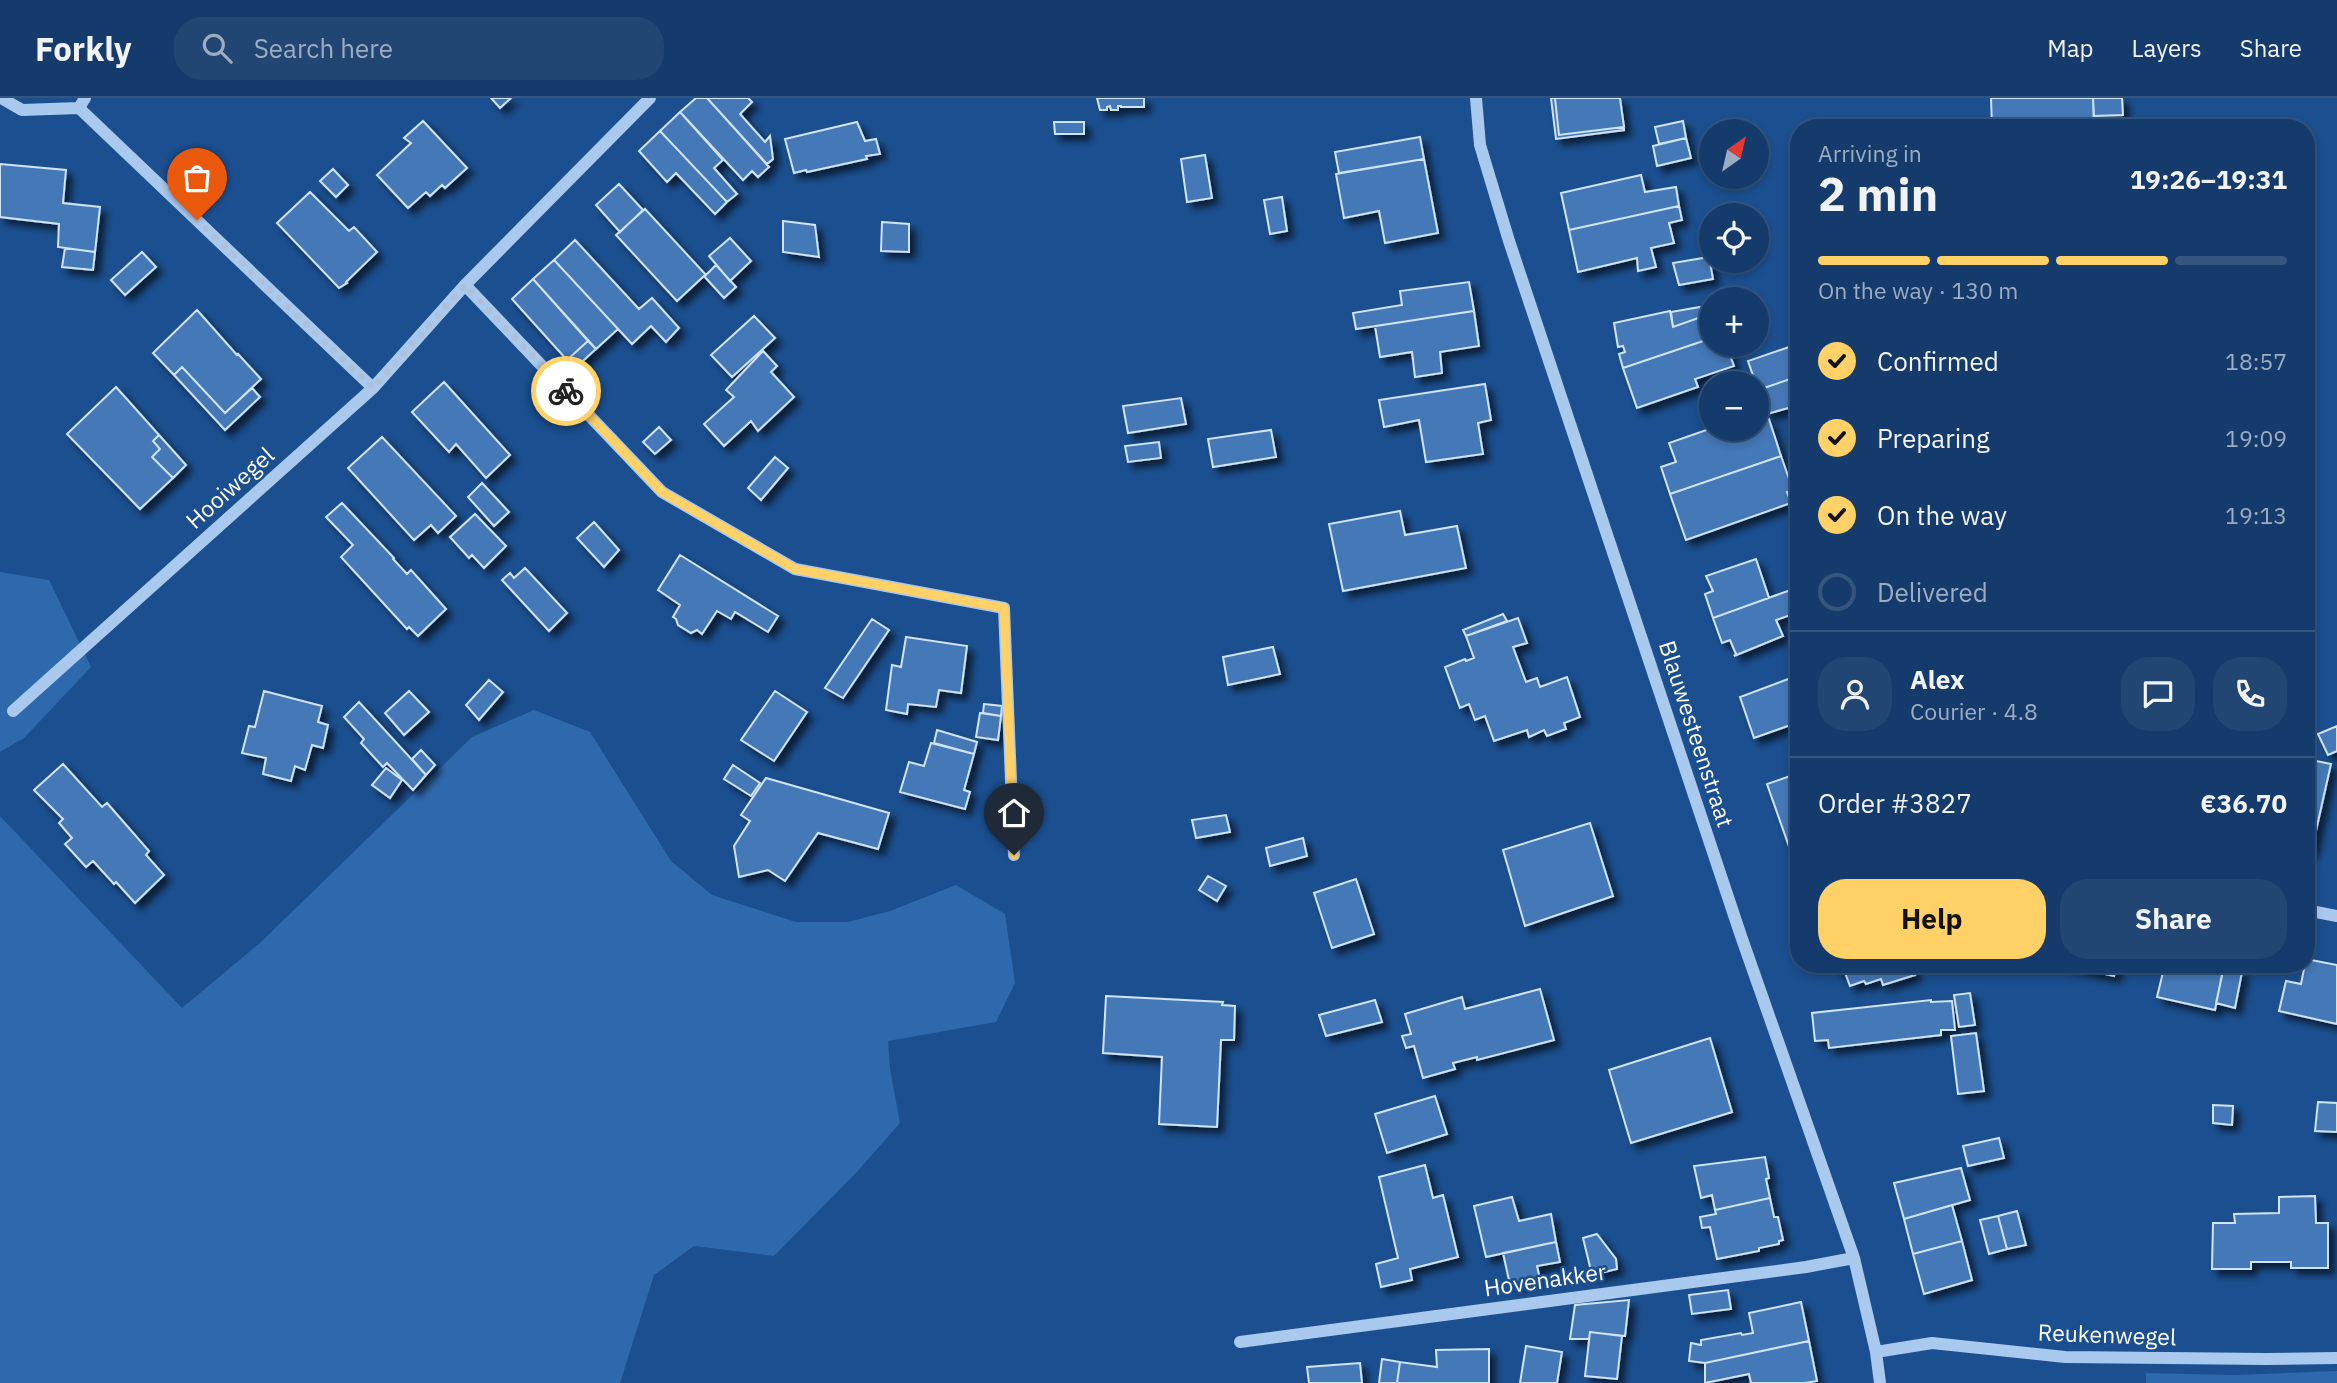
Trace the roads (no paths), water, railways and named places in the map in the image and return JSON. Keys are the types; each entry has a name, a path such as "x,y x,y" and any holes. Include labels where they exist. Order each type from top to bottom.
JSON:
{"street":[{"path":"1,98 22,110 82,103 373,388"},
{"name":"Hooiwegel","path":"13,711 373,388 465,285 650,98"},
{"name":"Blauwesteenstraat","path":"1476,98 1480,145 1509,241 1741,936 1854,1258 1876,1352 1880,1383"},
{"path":"465,285 662,492 795,569 1004,608 1014,855"},
{"path":"2315,912 2337,916"},
{"name":"Hovenakker","path":"1240,1342 1793,1269 1854,1258"},
{"name":"Reukenwegel","path":"1876,1352 1933,1343 2065,1357 2337,1358"}]}
